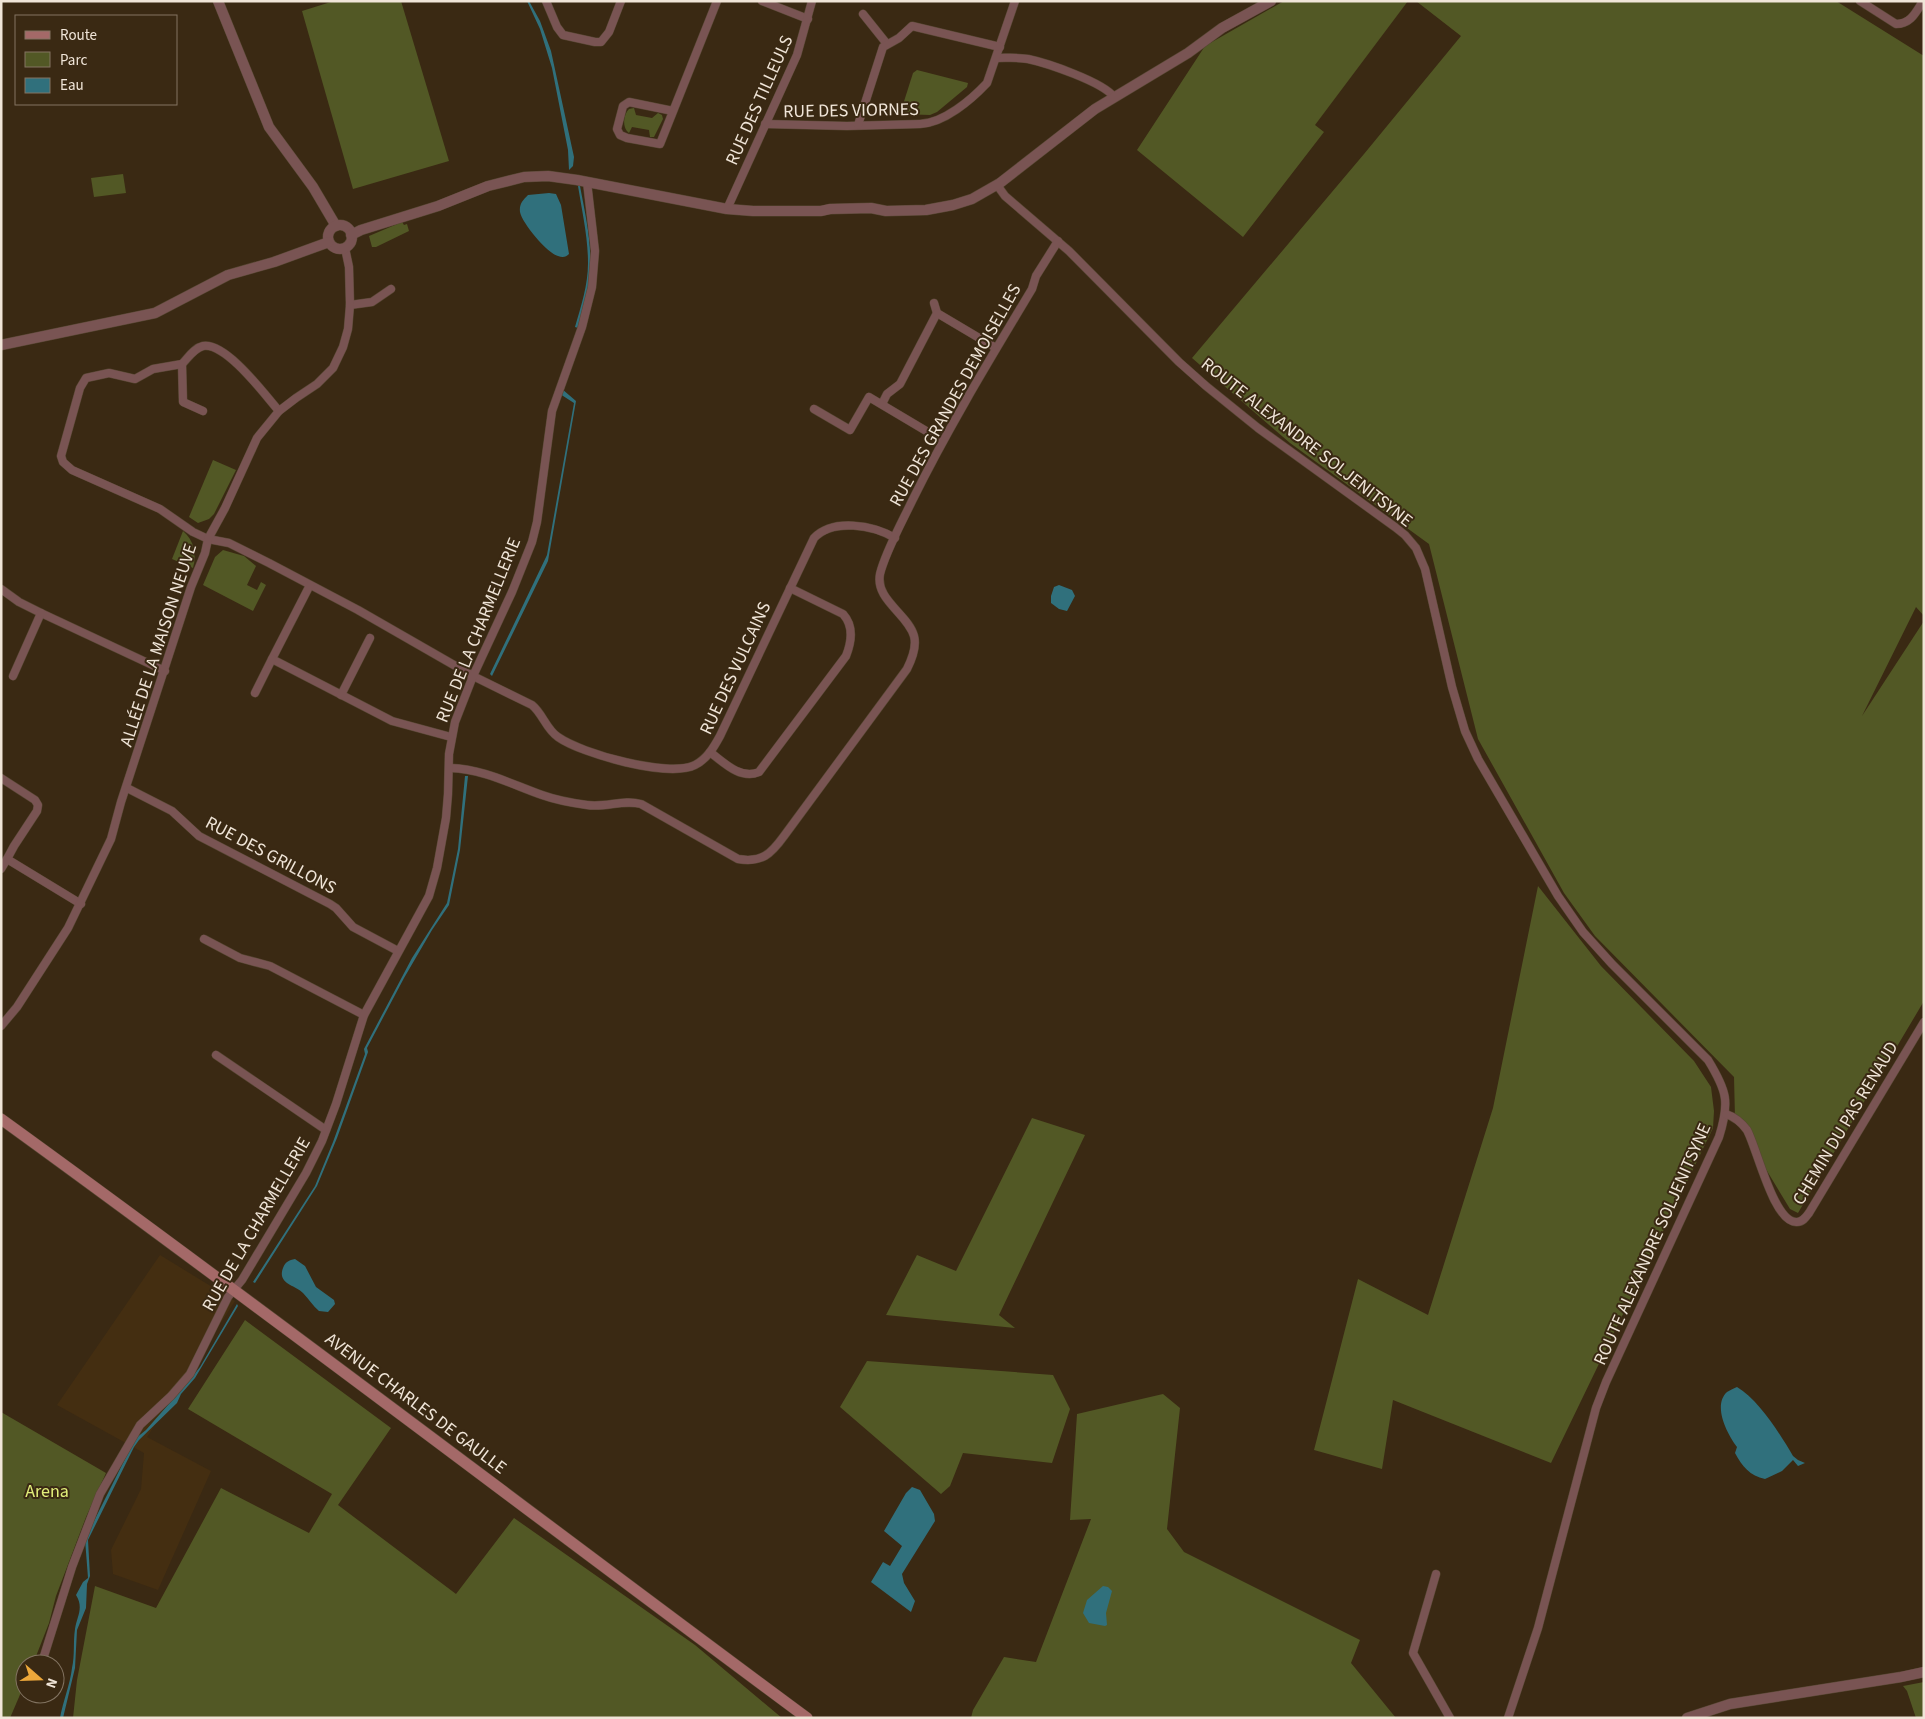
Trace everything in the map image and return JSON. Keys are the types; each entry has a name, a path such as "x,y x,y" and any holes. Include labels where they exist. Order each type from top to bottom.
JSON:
{"main road":[{"name":"AVENUE CHARLES DE GAULLE","path":"1,1119 235,1289 807,1718"}],"street":[{"path":"218,1 269,127 318,194 336,226"},
{"path":"546,1 556,27 563,35 600,42 609,32 621,1"},
{"path":"673,111 629,102 623,106 617,129 620,135 627,138 660,144 717,1"},
{"path":"762,1 808,19"},
{"name":"RUE DES TILLEULS","path":"726,209 797,55 812,1"},
{"name":"RUE DES VIORNES","path":"765,124 930,124 941,120 987,83 1015,1"},
{"path":"352,235 344,226 336,226 328,235 329,242 337,249 345,248 350,243 352,235 361,230 438,206 488,186 524,177 548,176 587,182 726,209 784,212 871,208 886,211 926,210 962,202 997,185 1087,115 1114,97 1183,56 1222,28 1271,1"},
{"path":"1860,1 1896,24 1901,24 1911,19 1923,1"},
{"path":"863,14 888,44"},
{"path":"858,125 883,47 898,38 912,26 1000,47"},
{"path":"997,58 1013,57 1030,60 1070,73 1098,84 1114,97"},
{"name":"RUE DE LA CHARMELLERIE","path":"45,1654 72,1566 100,1494 140,1425 172,1396 190,1374 228,1297 235,1289 301,1181 326,1130 364,1015 398,951 424,909 434,882 446,818 451,737 460,704 512,592 532,542 537,522 552,411 582,327 592,287 595,251 587,182"},
{"name":"ROUTE ALEXANDRE SOLJENITSYNE","path":"997,185 1005,196 1058,241 1206,386 1258,428 1396,527 1416,548 1428,578 1452,687 1466,731 1478,759 1558,896 1583,932 1612,964 1708,1060 1725,1094 1726,1114 1719,1137 1606,1382 1596,1408 1538,1628 1508,1718"},
{"name":"RUE DES GRANDES DEMOISELLES","path":"450,768 477,771 544,795 589,806 632,802 641,804 738,859 749,861 767,856 784,836 907,669 913,656 914,636 909,624 882,592 880,576 895,538 943,441 1032,289 1036,276 1058,241"},
{"path":"1,346 155,313 228,275 283,259 329,242"},
{"path":"279,411 237,363 211,347 202,346 194,351 182,364 153,369 135,379 109,373 86,378 80,388 62,456 67,466 160,509 208,539 225,508 257,438 279,411 317,384 332,368 343,347 348,329 350,305 349,267 345,248"},
{"path":"350,305 372,302 391,289"},
{"path":"934,304 938,313 996,348"},
{"path":"882,404 887,394 900,384 938,313"},
{"path":"182,364 183,402 202,411"},
{"path":"814,409 850,430 869,396 943,441"},
{"name":"RUE DES VULCAINS","path":"473,676 532,704 540,711 549,729 561,739 612,759 672,770 695,765 710,752 720,736 814,538 821,531 832,526 870,527 895,538"},
{"name":"ALLÉE DE LA MAISON NEUVE","path":"1,1026 30,987 68,928 111,839 121,802 191,586 205,553 208,539 229,543 310,585 473,676"},
{"path":"254,693 310,585"},
{"path":"710,752 732,769 754,774 760,772 846,656 851,638 851,627 848,619 843,614 790,588"},
{"path":"1,589 19,602 164,671"},
{"path":"13,676 41,613"},
{"path":"341,695 370,638"},
{"path":"272,659 392,721 451,737"},
{"path":"1,778 35,800 38,805 37,811 1,868"},
{"name":"RUE DES GRILLONS","path":"127,788 172,811 199,836 330,904 353,927 398,951"},
{"path":"7,859 80,904"},
{"path":"204,939 240,958 270,966 364,1015"},
{"name":"CHEMIN DU PAS RENAUD","path":"1726,1114 1739,1121 1746,1128 1755,1146 1770,1192 1783,1216 1790,1221 1798,1222 1803,1220 1924,1022"},
{"path":"216,1055 326,1130"},
{"path":"1436,1574 1413,1653 1450,1718"},
{"path":"1687,1718 1730,1704 1924,1672"}],"shaded area":[{"path":"160,1255 235,1301 147,1437 211,1471 158,1590 113,1574 111,1550 141,1489 144,1453 57,1405"}],"green space":[{"path":"334,1 401,1 449,161 353,189 302,11"},
{"path":"1284,1 1408,1 1315,125 1324,132 1243,237 1137,150 1205,46"},
{"path":"1416,1 1836,1 1924,56 1924,616 1916,607 1862,716 1924,621 1924,1001 1798,1213 1790,1209 1735,1118 1734,1077 1595,936 1564,893 1478,739 1429,544 1290,443 1192,358 1461,36"},
{"path":"917,70 968,83 967,87 937,112 930,115 900,114 913,73"},
{"path":"634,108 636,115 652,118 658,113 662,115 663,119 654,137 650,137 649,130 632,127 629,133 627,131 624,125 625,115 629,109"},
{"path":"123,174 126,193 94,197 91,178"},
{"path":"402,222 404,225 407,224 409,231 376,247 372,247 369,236"},
{"path":"213,460 236,470 214,514 209,519 198,523 189,517"},
{"path":"183,531 190,539 194,548 193,568 172,559"},
{"path":"223,550 244,556 256,566 247,585 257,590 261,582 266,585 253,611 203,585 215,557"},
{"path":"1538,886 1601,966 1694,1061 1711,1087 1714,1111 1713,1128 1551,1463 1393,1400 1382,1469 1314,1450 1358,1279 1428,1315 1493,1108"},
{"path":"1032,1118 1085,1135 999,1315 1015,1328 886,1315 917,1255 956,1271"},
{"path":"245,1320 391,1428 338,1505 456,1594 514,1518 695,1645 782,1718 73,1718 77,1680 95,1586 156,1608 221,1488 309,1533 332,1494 188,1409"},
{"path":"867,1361 1053,1375 1070,1409 1052,1463 963,1453 950,1486 941,1494 840,1407"},
{"path":"1163,1394 1180,1408 1167,1529 1184,1552 1360,1640 1351,1663 1396,1718 971,1718 973,1710 1004,1657 1036,1662 1091,1519 1070,1520 1077,1414"},
{"name":"Arena","path":"1,1412 106,1473 86,1517 56,1596 49,1623 37,1654 15,1654 16,1704 10,1718 1,1718"},
{"path":"1924,1682 1924,1718 1916,1718 1907,1691 1903,1686"}],"water":[{"path":"527,1 529,1 540,21 551,51 574,157 573,166 569,170 568,150 552,68 540,29"},
{"path":"578,186 580,186 589,238 590,271 586,299 578,328 575,327 588,271 588,253"},
{"path":"556,194 561,205 569,254 564,257 553,254 542,244 525,223 520,212 521,204 528,195"},
{"path":"562,389 576,401 548,561 492,676 490,674 547,555 574,403 560,394"},
{"path":"1059,585 1072,590 1075,596 1067,611 1059,609 1051,603 1054,587"},
{"path":"465,776 468,776 460,850 449,905 404,978 367,1048 368,1052 337,1138 317,1186 255,1283 253,1282 315,1186 365,1054 364,1049 412,958 447,903 458,849"},
{"path":"295,1259 305,1266 316,1287 334,1300 335,1304 328,1312 319,1311 300,1290 288,1284 282,1278 285,1264"},
{"path":"237,1304 238,1306 195,1378 181,1394 177,1403 134,1447 88,1540 90,1576 87,1584 86,1608 77,1630 75,1668 63,1718 60,1718 63,1704 65,1704 73,1663 75,1629 80,1608 76,1595 83,1582 88,1578 85,1539 135,1439 146,1430 200,1367"},
{"path":"1737,1387 1761,1409 1793,1456 1805,1463 1798,1466 1793,1460 1782,1471 1765,1479 1751,1473 1744,1466 1735,1453 1737,1447 1726,1428 1721,1412 1723,1398 1727,1392"},
{"path":"912,1487 920,1490 934,1514 935,1521 902,1574 904,1583 915,1601 911,1612 871,1582 883,1562 890,1566 902,1546 884,1531 906,1493"},
{"path":"1103,1586 1108,1587 1112,1591 1106,1613 1107,1625 1105,1626 1089,1623 1083,1613 1087,1600"}]}
